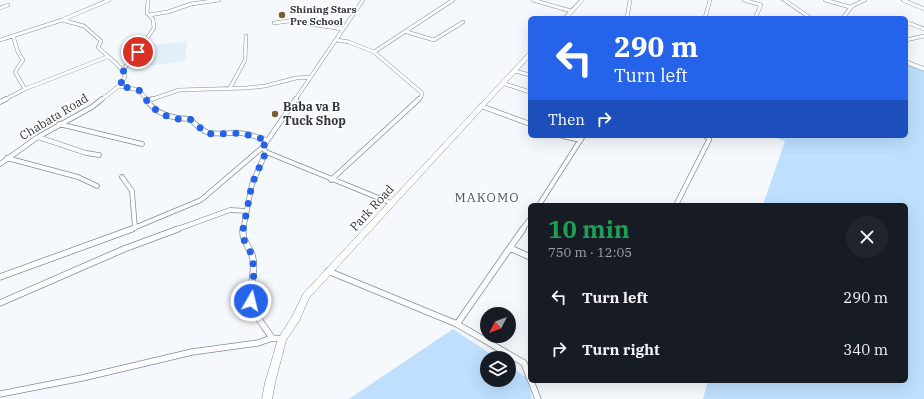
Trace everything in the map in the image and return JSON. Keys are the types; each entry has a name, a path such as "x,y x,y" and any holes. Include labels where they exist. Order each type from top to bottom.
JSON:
{"street":[{"path":"0,40 62,20 109,0"},
{"path":"123,69 132,62 154,28 153,19 149,15 146,8 148,0"},
{"path":"149,15 168,12 191,4 220,0"},
{"path":"0,278 135,228 201,200 263,147 364,0"},
{"path":"374,52 407,32 453,0"},
{"path":"533,0 571,11"},
{"path":"567,16 582,0"},
{"path":"627,16 630,0"},
{"path":"705,16 710,0"},
{"path":"744,0 760,5 756,16"},
{"path":"784,0 808,16"},
{"path":"825,0 850,8"},
{"path":"844,16 857,2 865,0"},
{"path":"903,0 924,11"},
{"path":"0,8 8,5"},
{"path":"62,20 87,28 100,41 98,47 106,57 123,69 125,77 119,86 139,90 147,101 161,114 176,119 190,119 206,133 241,133 267,140"},
{"path":"274,23 289,21 343,29"},
{"path":"407,32 434,40 463,22"},
{"path":"908,23 924,29"},
{"path":"13,36 19,56 23,60 15,72 25,88"},
{"path":"230,88 245,60 246,36"},
{"path":"908,40 924,36"},
{"path":"331,180 421,97 422,93 374,52 349,42 337,40"},
{"name":"Park Road","path":"267,399 282,339 296,318 306,296 528,56"},
{"path":"0,102 25,88 106,57"},
{"path":"908,63 924,69"},
{"path":"515,71 528,74"},
{"path":"147,101 179,90 242,89 291,79 311,77"},
{"path":"502,83 528,91"},
{"name":"Chabata Road","path":"0,164 38,137 92,106 119,86"},
{"path":"481,106 528,123"},
{"path":"59,124 142,144"},
{"path":"38,137 86,153 99,155"},
{"path":"540,203 582,138"},
{"path":"677,203 709,138"},
{"path":"263,147 266,152 331,180 391,203"},
{"path":"266,152 252,184 243,230 243,238 252,255 254,272 251,301 258,318 272,338"},
{"path":"7,158 78,178 97,186"},
{"path":"122,177 132,191 135,228"},
{"path":"0,303 124,249 206,218 230,210 247,211"},
{"path":"457,324 528,222"},
{"path":"510,248 528,256"},
{"path":"328,271 457,324 524,363 528,374"},
{"path":"0,394 82,378 192,352 258,343 272,338 282,339"},
{"path":"531,383 538,399"}],"shaded area":[{"path":"187,41 185,61 147,66 136,64 143,46"},
{"path":"908,65 924,71 924,399 703,399 707,383 908,383 908,203 764,203 785,141 776,138 908,138"},
{"path":"453,329 486,351 480,351 480,387 516,387 516,371 527,378 532,399 349,399"}],"place":[{"name":"Shining Stars Pre School","path":"282,15"},
{"name":"Baba va B Tuck Shop","path":"275,114"}],"district":[{"name":"MAKOMO","path":"487,197"}],"route":[{"path":"138,52 132,62 123,69 125,77 119,86 139,90 150,105 161,114 176,119 190,119 206,133 241,133 267,140 263,147 266,152 252,184 243,230 243,238 252,255 254,272 251,301"}]}
